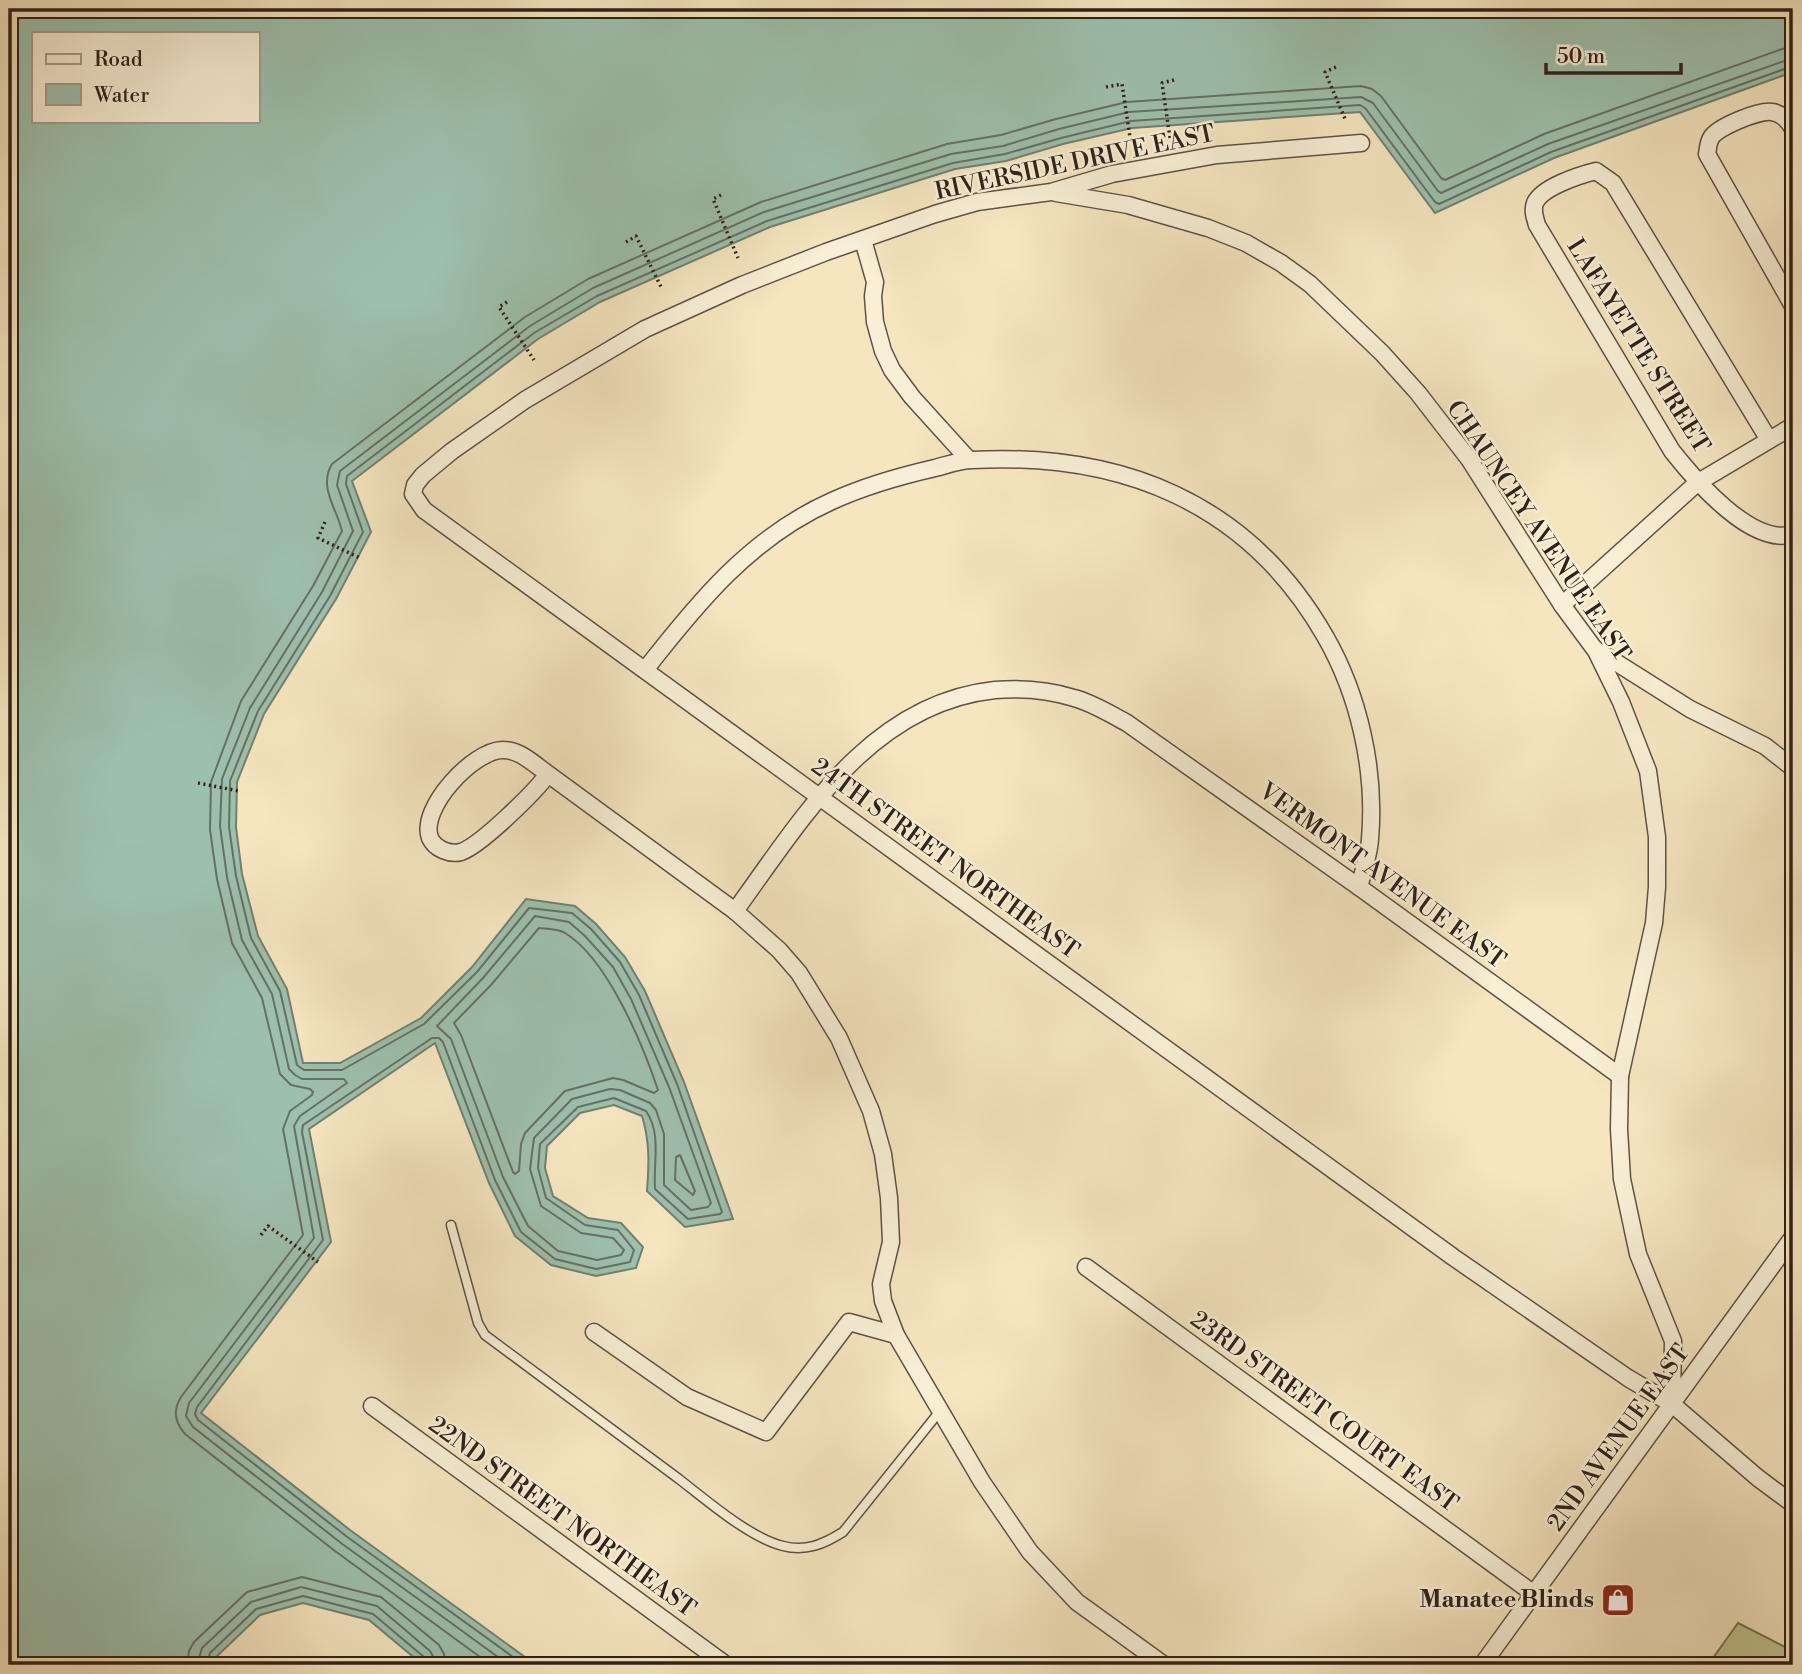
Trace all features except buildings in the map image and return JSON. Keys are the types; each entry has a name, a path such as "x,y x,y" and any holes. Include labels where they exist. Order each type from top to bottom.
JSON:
{"street":[{"path":"1793,129 1783,117 1772,112 1759,114 1728,125 1711,137 1707,154 1793,306"},
{"name":"RIVERSIDE DRIVE EAST","path":"413,494 415,485 423,475 452,451 524,400 645,329 742,285 863,240 977,202 1051,191 1112,174 1217,155 1361,143"},
{"name":"LAFAYETTE STREET","path":"1769,440 1613,183 1596,172 1581,174 1548,190 1538,198 1534,206 1537,225 1672,451 1697,483 1732,512 1765,534 1775,537 1793,534"},
{"name":"CHAUNCEY AVENUE EAST","path":"1051,191 1128,205 1208,228 1246,243 1310,284 1382,353 1418,393 1469,459 1563,605 1596,651 1621,702 1648,771 1657,837 1654,923 1620,1076"},
{"path":"863,240 875,282 875,322 883,351 892,370 912,397 969,460"},
{"path":"1563,605 1697,483 1793,426"},
{"path":"645,670 709,591 742,559 779,530 830,502 867,486 969,460 1080,464 1146,481 1211,513 1267,559 1309,608 1336,655 1349,687 1365,752 1370,841 1359,887"},
{"name":"24TH STREET NORTHEAST","path":"413,494 424,510 1453,1257 1628,1378 1672,1404 1758,1478 1793,1504"},
{"path":"1596,651 1690,709 1765,746 1793,768"},
{"name":"VERMONT AVENUE EAST","path":"735,911 806,814 882,734 911,715 943,701 976,692 1012,689 1043,691 1074,697 1095,705 1127,723 1620,1076"},
{"path":"548,774 526,800 469,848 455,853 443,850 434,843 429,829 433,812 454,779 482,756 497,750 517,752 548,774 735,911 779,950 806,984 839,1038 871,1111 883,1154 890,1198 891,1242 881,1284 883,1301 895,1335 982,1482 1030,1552 1077,1602 1164,1665"},
{"path":"1620,1076 1622,1179 1638,1254 1672,1341 1672,1404"},
{"name":"2ND AVENUE EAST","path":"1482,1665 1793,1237"},
{"name":"23RD STREET COURT EAST","path":"1086,1267 1534,1594"},
{"path":"594,1332 687,1397 766,1432 849,1322 895,1335"},
{"name":"22ND STREET NORTHEAST","path":"372,1406 726,1665"}],"lane":[{"path":"451,1224 478,1323 485,1335 761,1538 783,1546 802,1548 823,1545 843,1531 940,1411"}],"path":[{"path":"1336,67 1325,72 1346,121"},
{"path":"1170,138 1162,83 1174,80"},
{"path":"1106,87 1122,84 1131,144"},
{"path":"720,195 713,199 737,258"},
{"path":"626,242 636,236 662,289"},
{"path":"507,302 499,307 534,360"},
{"path":"325,522 318,538 360,558"},
{"path":"198,783 239,791"},
{"path":"261,1234 268,1226 318,1262"}],"green space":[{"path":"1738,1623 1793,1651 1793,1665 1708,1665"}],"water":[{"path":"9,9 1793,9 1793,72 1554,158 1435,213 1360,112 1132,128 1006,161 955,169 770,227 600,302 538,339 352,481 371,532 336,599 264,714 237,782 236,827 242,874 258,936 287,989 303,1063 340,1063 421,1018 472,967 526,899 575,906 596,924 625,957 645,991 684,1082 733,1219 685,1227 647,1191 648,1153 642,1116 614,1105 580,1113 547,1146 545,1168 553,1196 588,1218 621,1223 643,1247 636,1268 596,1276 551,1265 515,1236 489,1183 435,1043 309,1129 331,1242 201,1413 350,1530 536,1665 423,1665 369,1620 303,1603 260,1615 215,1658 212,1665 9,1665"}],"place":[{"name":"Manatee Blinds","path":"1618,1600"}]}
